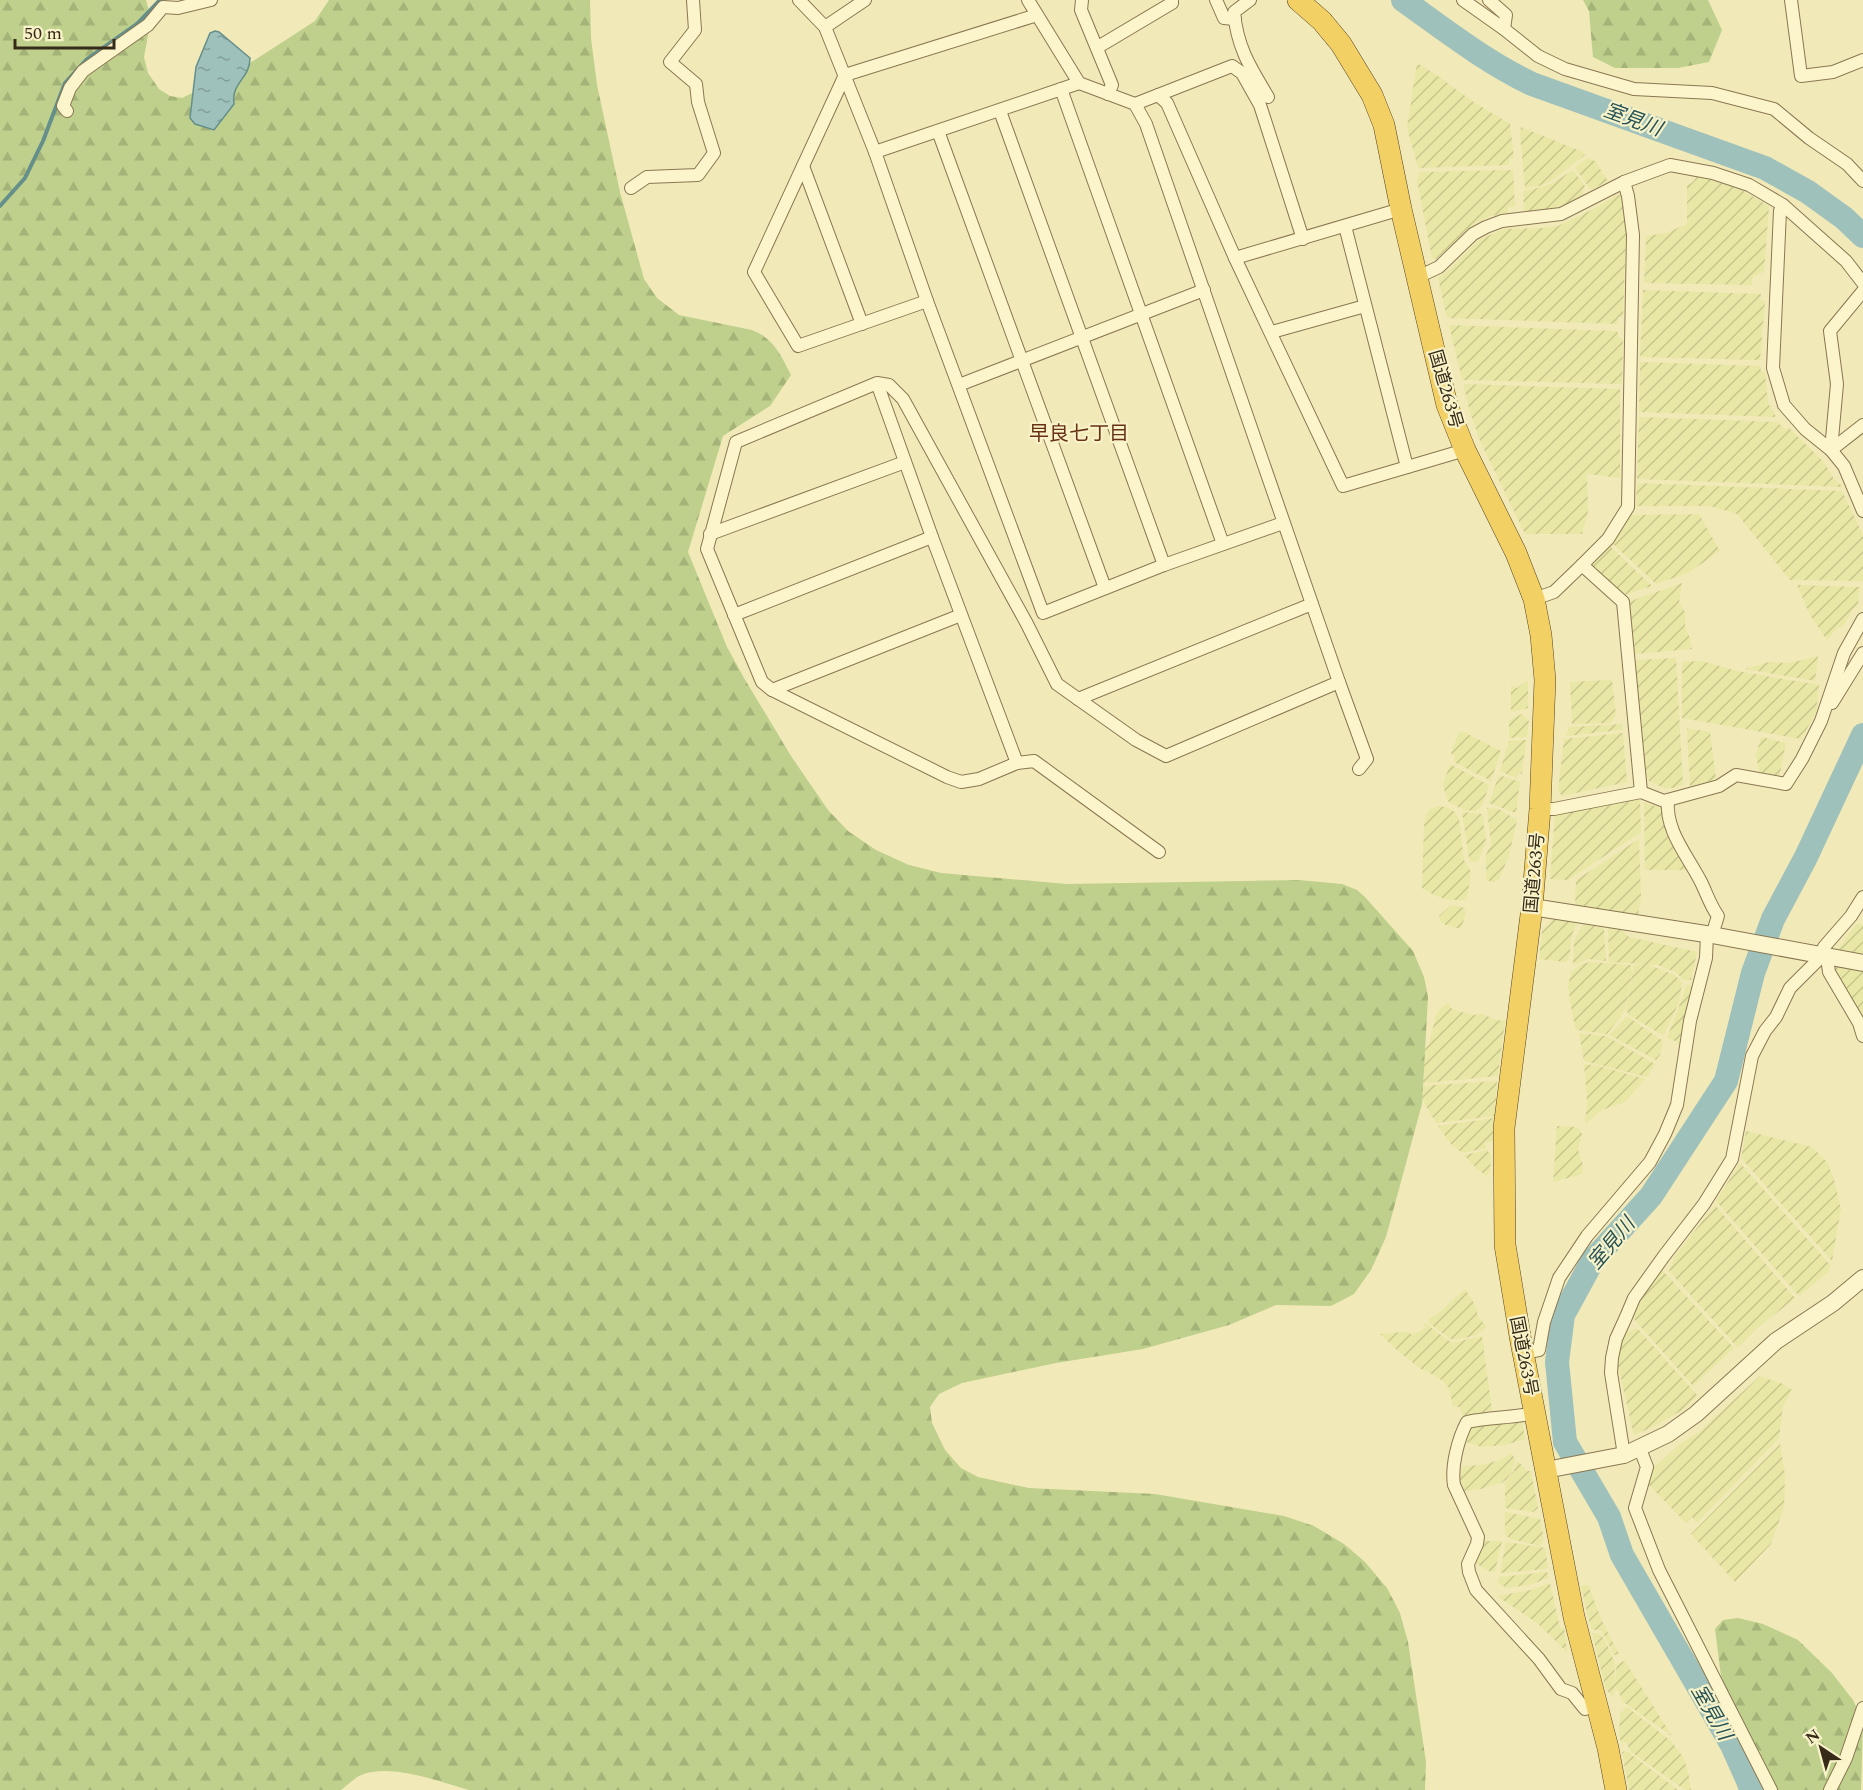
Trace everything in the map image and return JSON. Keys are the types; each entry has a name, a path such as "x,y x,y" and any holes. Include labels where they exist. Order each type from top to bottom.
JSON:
{"highway":[{"name":"国道263号","path":"1298,0 1322,21 1341,44 1372,95 1384,125 1401,209 1447,405 1465,450 1516,553 1534,599 1541,635 1545,680 1540,809 1532,907 1504,1128 1505,1245 1523,1353 1574,1617 1608,1748 1616,1790"}],"street":[{"path":"67,111 63,106 70,87 83,71 148,25 163,7 177,8 211,0"},
{"path":"631,188 647,177 698,175 714,153 698,102 696,84 670,62 695,30 693,0"},
{"path":"799,0 825,27 845,75 1042,613"},
{"path":"825,27 865,0"},
{"path":"1028,0 1079,82 1135,104 1146,124 1366,759 1359,769"},
{"path":"1082,0 1081,10 1112,85 1108,94"},
{"path":"1098,47 1172,3 1172,0"},
{"path":"1216,0 1224,18 1235,20"},
{"path":"1250,0 1234,12 1236,32 1246,61 1268,97"},
{"path":"1463,0 1538,56 1565,69 1634,89 1712,93 1774,109 1863,180"},
{"path":"1489,0 1506,15 1504,29"},
{"path":"1791,0 1801,76 1833,72 1863,60"},
{"path":"927,301 798,346 754,272 845,75 1037,15"},
{"path":"1135,104 1232,66 1242,73 1260,105 1302,238"},
{"path":"875,152 1079,82"},
{"path":"1061,89 1223,544"},
{"path":"1158,95 1167,103 1235,258 1343,486 1465,450"},
{"path":"1000,111 1164,565"},
{"path":"938,131 1105,588"},
{"path":"1418,277 1439,267 1473,234 1486,227 1502,221 1561,214 1624,182 1670,165 1713,173 1749,185 1783,205 1846,261 1863,283"},
{"path":"803,166 862,324"},
{"path":"1534,599 1554,592 1582,565 1608,539 1628,507 1633,236 1624,182"},
{"path":"1783,205 1780,212 1773,368 1784,405 1805,429 1831,450 1844,466 1863,511"},
{"path":"1235,258 1401,209"},
{"path":"1345,226 1407,467"},
{"path":"958,385 1204,290"},
{"path":"1831,450 1837,384 1830,331 1863,291"},
{"path":"1272,332 1365,306"},
{"path":"877,383 1017,763"},
{"path":"1159,852 1034,761 1017,763 980,779 961,782 772,690 762,682 707,549 736,442 877,383 889,385 903,399 1025,620 1057,684 1136,741 1166,756 1339,682"},
{"path":"1831,450 1863,425"},
{"path":"710,534 905,462"},
{"path":"1025,620 1164,565 1283,523"},
{"path":"734,615 932,537"},
{"path":"1582,565 1623,602 1641,792"},
{"path":"1078,699 1312,604"},
{"path":"772,690 961,615"},
{"path":"1821,721 1844,653 1863,619"},
{"path":"1540,809 1554,809 1641,792 1664,801 1719,786 1736,775 1786,784 1863,653"},
{"path":"1523,1353 1539,1350 1544,1322 1559,1278 1587,1236 1650,1162 1677,1105 1690,1021 1706,958 1709,934 1718,916 1674,835 1669,822 1668,800"},
{"path":"1863,897 1851,916 1824,947 1829,972 1859,1023 1863,1036"},
{"path":"1532,907 1709,934 1863,963"},
{"path":"1624,1455 1611,1373 1616,1339 1634,1298 1704,1204 1732,1159 1752,1056 1765,1031 1776,1017 1790,988 1825,956"},
{"path":"1546,1470 1624,1455 1668,1434 1696,1414 1776,1341 1833,1303 1863,1278"},
{"path":"1535,1413 1513,1418 1491,1417 1467,1422 1462,1430 1453,1476 1454,1485 1478,1537 1478,1544 1468,1564 1468,1572 1476,1590 1539,1659 1561,1689 1572,1693 1585,1708 1598,1707"},
{"path":"1640,1449 1647,1467 1635,1508 1659,1570 1770,1790"},
{"path":"1830,1790 1846,1758 1863,1708"}],"shaded area":[{"path":"1417,63 1510,124 1514,158 1509,159 1509,165 1418,168 1407,128"},
{"path":"1521,127 1583,152 1585,155 1551,181 1525,188"},
{"path":"1587,158 1595,161 1608,181 1591,190 1575,168"},
{"path":"1513,170 1515,206 1508,207 1508,213 1491,216 1475,223 1436,259 1432,258 1417,180 1420,172"},
{"path":"1573,170 1585,186 1582,191 1584,194 1546,211 1524,211 1523,191 1553,183"},
{"path":"1697,176 1740,189 1769,206 1764,272 1753,276 1752,285 1644,283 1646,236 1666,233 1687,224 1687,185"},
{"path":"1618,194 1622,196 1626,235 1623,317 1618,317 1617,324 1447,318 1438,278 1477,241 1503,229 1558,226 1596,208"},
{"path":"1643,290 1761,294 1760,300 1765,301 1760,360 1640,357"},
{"path":"1449,325 1617,331 1619,337 1623,339 1622,384 1462,380"},
{"path":"1640,362 1760,366 1761,371 1765,372 1768,403 1776,417 1639,412"},
{"path":"1463,384 1620,389 1620,478 1587,474 1588,512 1582,534 1525,534 1481,443"},
{"path":"1639,417 1777,422 1785,429 1789,428 1823,461 1834,479 1843,487 1637,479"},
{"path":"1637,483 1842,491 1863,535 1863,581 1790,580 1737,514 1710,506 1636,506"},
{"path":"1699,514 1720,551 1688,573 1656,584 1611,542 1630,515"},
{"path":"1610,546 1652,586 1621,596 1590,566"},
{"path":"1682,583 1679,603 1685,612 1685,627 1692,649 1634,654 1628,602"},
{"path":"1797,585 1860,587 1858,604 1844,625 1836,629 1827,640 1810,615"},
{"path":"1818,656 1815,681 1745,669 1769,662 1790,663"},
{"path":"1676,658 1683,785 1664,788 1649,781 1645,773 1634,660"},
{"path":"1702,661 1737,671 1819,685 1816,713 1801,739 1682,718 1682,662"},
{"path":"1528,680 1528,708 1513,712 1511,685 1517,688"},
{"path":"1612,680 1616,715 1611,723 1572,724 1570,682"},
{"path":"1522,714 1529,721 1527,737 1509,738 1509,720"},
{"path":"1623,724 1622,730 1566,736 1569,727"},
{"path":"1687,728 1710,732 1716,779 1690,787"},
{"path":"1462,731 1501,751 1491,781 1454,762 1455,757 1451,753 1459,732"},
{"path":"1623,733 1627,782 1562,796 1558,791 1564,739"},
{"path":"1761,737 1786,743 1779,778 1760,775 1756,755"},
{"path":"1526,740 1522,774 1519,773 1516,778 1500,771 1509,741"},
{"path":"1450,764 1489,785 1480,808 1475,811 1464,810 1449,802 1443,784"},
{"path":"1499,775 1520,782 1516,813 1489,803"},
{"path":"1640,799 1641,832 1568,880 1550,879 1555,815"},
{"path":"1644,802 1663,809 1689,870 1645,870"},
{"path":"1439,806 1449,808 1456,813 1459,819 1464,860 1471,872 1467,899 1464,900 1448,900 1422,888 1426,814 1430,809"},
{"path":"1487,808 1499,809 1517,820 1509,856 1499,879 1493,883 1486,879 1486,855 1491,844"},
{"path":"1462,812 1482,814 1486,842 1478,861 1472,862 1469,859"},
{"path":"1639,839 1641,896 1638,916 1575,905 1576,880"},
{"path":"1454,905 1464,908 1466,913 1461,929 1446,925 1441,922 1439,916"},
{"path":"1558,918 1577,921 1572,935 1569,959 1566,962 1539,959 1542,931"},
{"path":"1583,924 1604,929 1606,961 1588,959 1574,965 1574,941"},
{"path":"1856,924 1863,925 1863,955 1837,950"},
{"path":"1608,928 1621,929 1629,937 1697,952 1691,980 1684,980 1675,972 1658,965 1609,962"},
{"path":"1590,962 1631,965 1632,975 1626,1006 1607,1034 1576,1030 1573,1018 1568,987 1571,972 1582,964"},
{"path":"1646,964 1675,975 1682,983 1679,1002 1662,1035 1629,1015 1626,1010 1634,965"},
{"path":"1839,965 1863,970 1863,1026 1834,969"},
{"path":"1687,985 1694,986 1683,1047 1678,1045 1678,1042 1667,1038"},
{"path":"1448,1003 1452,1009 1472,1015 1483,1014 1495,1020 1505,1021 1498,1076 1416,1084 1420,1057 1429,1043 1436,1016 1439,1010"},
{"path":"1627,1016 1663,1041 1660,1055 1656,1060 1609,1035"},
{"path":"1579,1033 1606,1036 1655,1064 1647,1077 1584,1061"},
{"path":"1584,1064 1645,1079 1625,1102 1602,1110 1585,1124 1587,1103"},
{"path":"1497,1081 1495,1116 1436,1123 1419,1094 1418,1086"},
{"path":"1494,1118 1493,1141 1485,1143 1486,1148 1462,1153 1450,1143 1438,1126"},
{"path":"1557,1126 1577,1127 1580,1130 1582,1134 1578,1150 1583,1165 1582,1174 1553,1182"},
{"path":"1746,1131 1812,1147 1827,1162 1834,1179 1841,1209 1832,1261 1741,1158"},
{"path":"1487,1150 1491,1155 1490,1171 1487,1176 1464,1155"},
{"path":"1740,1163 1831,1266 1827,1273 1799,1296 1716,1201"},
{"path":"1715,1205 1795,1298 1754,1331 1738,1348 1669,1271 1675,1256"},
{"path":"1662,1270 1734,1348 1693,1386 1633,1318 1640,1301"},
{"path":"1465,1289 1474,1303 1479,1318 1487,1327 1477,1335 1451,1339 1430,1324 1428,1320"},
{"path":"1425,1323 1452,1343 1482,1336 1492,1411 1463,1416 1459,1407 1453,1406 1449,1388 1438,1377 1421,1369 1380,1334 1409,1332 1412,1335 1426,1328 1423,1325"},
{"path":"1637,1328 1698,1396 1682,1410 1634,1435 1618,1366 1622,1341 1627,1331"},
{"path":"1760,1376 1783,1384 1792,1390 1783,1406 1779,1438 1697,1523 1692,1517 1686,1523 1646,1482 1654,1467 1680,1444 1699,1432"},
{"path":"1499,1421 1513,1423 1522,1421 1525,1439 1505,1445 1481,1447 1464,1441 1466,1433 1473,1425"},
{"path":"1780,1444 1785,1475 1784,1507 1771,1544 1735,1582 1691,1534"},
{"path":"1512,1453 1515,1460 1512,1472 1506,1480 1481,1489 1460,1492 1460,1474 1463,1466 1481,1465 1500,1460"},
{"path":"1516,1462 1519,1462 1526,1471 1531,1471 1538,1508 1533,1512 1505,1508 1505,1483 1514,1471"},
{"path":"1505,1512 1540,1519 1544,1539 1540,1546 1511,1539 1505,1535"},
{"path":"1482,1541 1502,1541 1495,1571 1491,1572 1475,1563"},
{"path":"1506,1542 1545,1548 1548,1567 1500,1573"},
{"path":"1547,1572 1549,1578 1528,1585 1507,1588 1498,1583 1499,1577"},
{"path":"1550,1583 1560,1628 1564,1628 1567,1652 1537,1623 1497,1596 1531,1590"},
{"path":"1588,1585 1603,1623 1619,1654 1614,1655 1602,1631 1591,1629 1581,1586"},
{"path":"1592,1633 1601,1634 1615,1663 1614,1686 1617,1664 1625,1661 1672,1736 1622,1701 1615,1688 1613,1696 1606,1690"},
{"path":"1627,1707 1671,1741 1683,1757 1691,1790 1685,1790 1631,1752 1626,1742 1621,1743 1620,1713"},
{"path":"1627,1751 1678,1790 1629,1790 1622,1752"}],"green space":[{"path":"0,0 146,0 151,19 144,57 148,73 159,89 170,96 182,98 236,72 315,21 329,0 590,0 591,38 597,85 620,192 644,279 657,298 679,315 759,333 776,348 791,375 770,406 723,436 688,552 727,647 791,756 828,810 848,831 876,850 909,865 941,873 1067,884 1299,880 1342,884 1357,890 1365,897 1413,951 1424,977 1428,997 1422,1104 1386,1237 1371,1270 1354,1294 1331,1306 1276,1305 1229,1325 1143,1349 1056,1363 962,1383 939,1394 930,1407 932,1423 945,1450 961,1468 978,1477 1029,1488 1155,1494 1284,1516 1314,1526 1344,1544 1365,1562 1387,1588 1400,1613 1408,1642 1426,1762 1425,1790 469,1790 417,1775 376,1771 361,1775 341,1790 0,1790"},
{"path":"1583,0 1708,0 1722,30 1709,62 1678,68 1615,68 1593,57 1589,11"},
{"path":"1738,1618 1763,1624 1798,1640 1832,1673 1853,1700 1863,1721 1861,1790 1763,1790 1761,1754 1723,1692 1715,1629 1723,1620"}],"water":[{"path":"215,31 250,58 247,71 235,90 234,104 214,130 195,124 190,118 196,67 210,33"}],"waterway":[{"path":"0,206 25,178 43,141 65,83 86,60 137,24 160,0"},
{"name":"室見川","path":"1403,0 1498,66 1532,84 1765,168 1808,192 1844,218 1863,236"},
{"name":"室見川","path":"1751,1790 1732,1745 1622,1555 1609,1517 1565,1442 1557,1362 1563,1315 1593,1260 1651,1196 1726,1081 1753,973 1773,919 1806,857 1863,735"}],"district":[{"name":"早良七丁目","path":"1079,433"}]}
